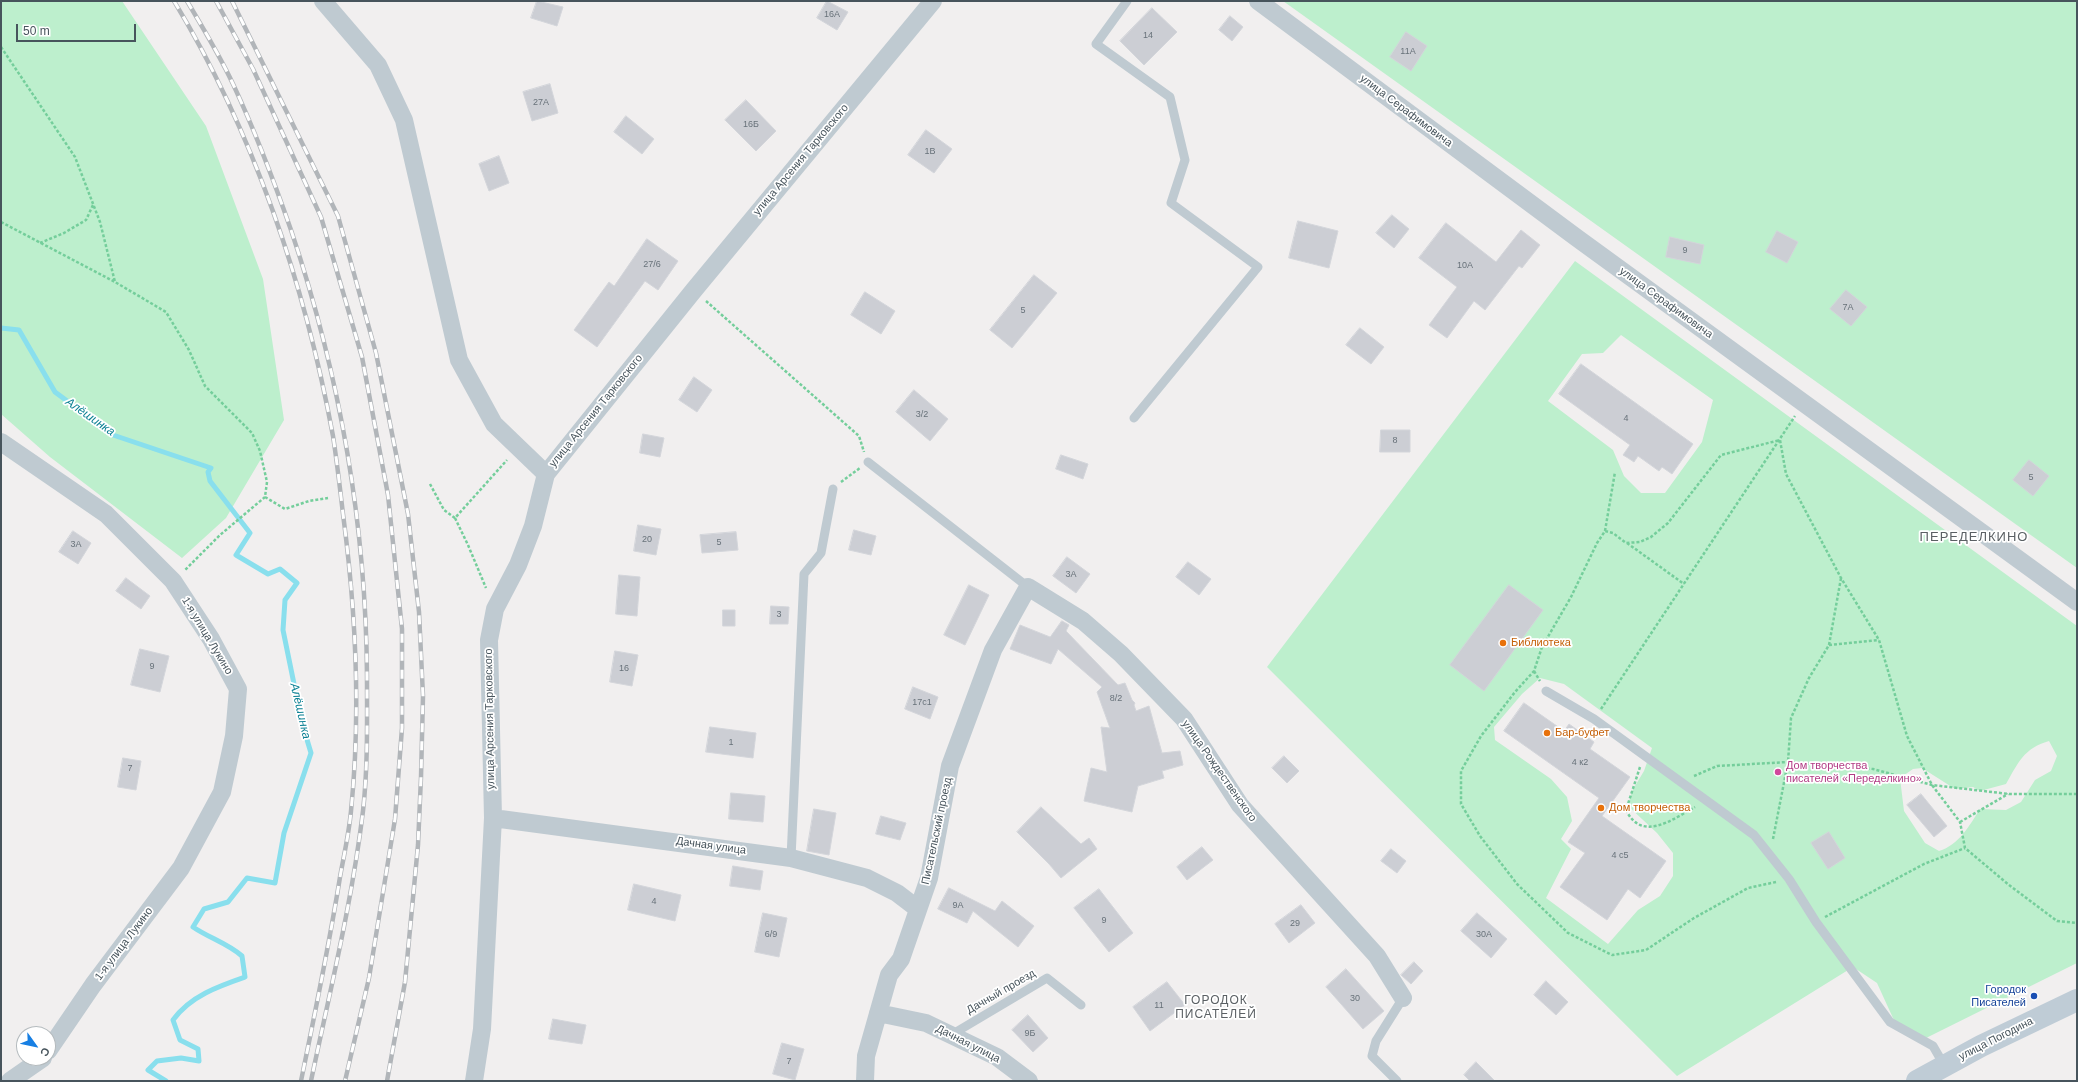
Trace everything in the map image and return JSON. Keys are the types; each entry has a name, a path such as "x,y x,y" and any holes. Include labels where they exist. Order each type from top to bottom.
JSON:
{"main road":[{"name":"улица Погодина","path":"1917,1081 1944,1065 2077,1000"}],"street":[{"path":"323,1 378,65 404,120 459,360 494,424 546,474"},
{"name":"улица Арсения Тарковского","path":"474,1081 482,1029 493,818 489,640 495,609 518,565 533,526 546,474 694,290 933,1"},
{"name":"улица Серафимовича","path":"1258,1 1577,238 2077,602"},
{"name":"1-я улица Лукино","path":"1,442 106,514 173,581 211,639 238,689 234,736 222,792 181,868 93,985 56,1039"},
{"name":"Писательский проезд","path":"865,1081 866,1056 889,975 901,959 929,878 950,766 993,650 1028,587"},
{"name":"улица Рождественского","path":"1028,587 1083,621 1121,654 1184,719 1240,805 1377,956 1403,998"},
{"name":"Дачная улица","path":"493,818 791,858 867,878 897,893 918,909"},
{"name":"Дачная улица","path":"878,1013 926,1023 997,1057 1029,1081"},
{"path":"10,1081 32,1066"}],"lane":[{"path":"1128,1 1096,44 1170,97 1185,160 1171,203 1258,267 1134,418"},
{"path":"868,462 1028,587"},
{"path":"791,858 804,574 821,553 833,489"},
{"path":"1546,691 1594,719 1754,835 1788,879 1816,922 1890,1022 1933,1046 1944,1065"},
{"name":"Дачный проезд","path":"951,1035 1047,978 1080,1005"},
{"path":"1397,1081 1372,1056 1376,1041 1403,998"}],"path":[{"path":"1,46 75,157 93,204 115,282"},
{"path":"40,243 64,233 86,220 93,204"},
{"path":"1,222 115,282 166,312 188,350 205,386 252,433 260,450 267,482 265,497 220,534 173,581"},
{"path":"694,290 859,436 868,462 833,489"},
{"path":"1594,719 1797,414"},
{"path":"1626,543 1640,542 1651,538 1668,523 1721,455 1780,440"},
{"path":"1780,440 1786,474 1841,578 1879,640 1907,736 1932,785 1960,822 1965,848 2009,885 2057,921 2077,923"},
{"path":"454,518 518,448"},
{"path":"1615,472 1605,531 1597,543 1571,597 1542,647 1534,672 1515,692 1481,736 1461,771 1461,804 1480,836 1517,884 1568,933 1612,955 1646,950 1694,918 1748,888 1788,879"},
{"path":"430,484 444,510 454,518 468,545 495,609"},
{"path":"265,497 286,510 309,501 328,498"},
{"path":"1605,531 1613,533 1684,584"},
{"path":"1770,857 1788,762 1791,718 1809,678 1829,645 1841,578"},
{"path":"1829,645 1879,640"},
{"path":"1644,755 1627,804 1626,810 1630,819 1641,826 1658,826 1707,801"},
{"path":"1681,782 1717,766 1788,762 1874,769 1932,785 2010,794 2077,794"},
{"path":"1960,822 2010,794"},
{"path":"1816,922 1924,864 1965,848"}],"green space":[{"path":"1,1 122,1 206,126 263,279 284,420 226,518 182,558 50,457 1,414"},
{"path":"1283,1 2077,1 2077,568"},
{"path":"1575,261 2077,626 2077,963 1918,1042 1898,1029 1877,983 1853,967 1677,1076 1267,667","holes":["1621,335 1713,400 1702,442 1665,493 1641,493 1624,476 1613,450 1548,401 1582,354 1603,353","1540,678 1564,684 1652,748 1644,771 1632,791 1628,806 1657,833 1673,853 1673,876 1660,896 1638,910 1608,944 1546,898 1571,849 1561,839 1572,821 1567,797 1551,779 1495,740 1494,727 1522,694","2049,741 2057,756 2051,771 2035,780 2021,802 2006,810 1980,809 1958,840 1939,851 1925,843 1904,811 1900,778 1913,769 1922,768 1955,789 1973,787 1980,791 2006,784 2014,769 2023,757 2040,744"]}],"building":[{"path":"537,1 563,7 557,26 531,18"},
{"path":"827,1 848,12 837,30 817,18"},
{"path":"1152,8 1177,32 1144,65 1120,41"},
{"path":"1230,16 1243,27 1232,41 1219,30"},
{"path":"1406,32 1427,46 1411,71 1390,57"},
{"path":"550,84 558,113 532,121 523,92"},
{"path":"746,100 776,131 756,151 725,120"},
{"path":"626,116 654,139 642,154 614,132"},
{"path":"926,130 952,149 934,173 908,155"},
{"path":"499,156 509,183 489,191 479,164"},
{"path":"1392,215 1409,229 1394,248 1376,233"},
{"path":"1298,221 1338,231 1329,268 1289,258"},
{"path":"1446,223 1496,262 1521,230 1540,245 1522,268 1519,266 1485,310 1474,301 1447,338 1429,325 1457,287 1419,258"},
{"path":"1777,231 1798,242 1787,263 1766,252"},
{"path":"1670,237 1704,245 1700,264 1666,257"},
{"path":"647,239 678,261 658,290 645,281 597,347 574,330 609,282 614,286"},
{"path":"1034,275 1057,293 1012,348 990,330"},
{"path":"1846,290 1867,307 1851,326 1830,309"},
{"path":"865,292 895,311 881,334 851,315"},
{"path":"1360,328 1384,347 1371,364 1346,345"},
{"path":"1581,364 1693,444 1672,474 1662,467 1659,471 1638,456 1634,462 1623,455 1630,445 1559,394"},
{"path":"694,377 712,390 697,412 679,400"},
{"path":"914,390 948,419 930,441 896,412"},
{"path":"1381,430 1410,430 1410,452 1380,452"},
{"path":"643,434 664,438 660,457 640,453"},
{"path":"1061,455 1088,464 1083,479 1056,469"},
{"path":"2029,460 2049,476 2033,496 2013,480"},
{"path":"638,525 661,529 656,555 634,551"},
{"path":"854,530 876,536 871,555 849,550"},
{"path":"73,531 91,543 78,564 59,552"},
{"path":"736,532 738,550 702,553 700,535"},
{"path":"1067,557 1090,574 1076,593 1053,576"},
{"path":"1188,562 1211,579 1199,595 1176,577"},
{"path":"619,575 640,577 637,616 616,614"},
{"path":"126,578 150,596 141,609 116,591"},
{"path":"969,585 989,595 965,645 944,635"},
{"path":"1509,585 1543,610 1484,691 1450,665"},
{"path":"771,606 789,607 788,624 770,624"},
{"path":"723,610 735,610 735,626 723,626"},
{"path":"1062,621 1069,625 1066,631 1118,685 1125,683 1132,700 1135,703 1134,705 1136,711 1149,706 1162,753 1180,751 1183,765 1162,771 1164,778 1138,786 1132,812 1084,801 1091,768 1107,772 1101,727 1110,728 1097,692 1102,687 1058,649 1051,664 1010,649 1020,625 1050,637"},
{"path":"140,649 169,656 160,692 131,685"},
{"path":"615,651 638,655 632,686 610,682"},
{"path":"913,687 938,697 930,719 905,709"},
{"path":"1524,703 1564,731 1569,724 1594,742 1590,749 1630,777 1602,816 1666,861 1640,898 1628,889 1607,920 1560,887 1585,853 1568,842 1599,798 1504,731"},
{"path":"710,727 756,733 753,758 706,752"},
{"path":"1284,756 1299,771 1287,783 1272,768"},
{"path":"123,758 141,761 136,790 118,787"},
{"path":"731,793 765,796 763,822 729,819"},
{"path":"1921,794 1947,826 1934,837 1907,805"},
{"path":"1041,807 1081,844 1089,838 1097,849 1061,878 1017,832"},
{"path":"814,809 836,813 829,855 807,851"},
{"path":"881,816 906,823 900,840 876,834"},
{"path":"1829,832 1845,858 1828,869 1811,843"},
{"path":"1202,847 1213,860 1187,880 1177,867"},
{"path":"1391,849 1406,861 1397,873 1381,861"},
{"path":"733,866 763,871 760,890 730,886"},
{"path":"634,884 681,895 675,921 628,910"},
{"path":"949,888 995,911 1002,901 1034,926 1018,947 973,911 967,923 938,909"},
{"path":"1099,889 1133,933 1109,952 1074,908"},
{"path":"1301,905 1315,923 1289,943 1275,924"},
{"path":"763,913 787,918 779,957 755,952"},
{"path":"1477,913 1507,939 1491,958 1461,931"},
{"path":"1414,962 1423,971 1411,984 1401,975"},
{"path":"1346,969 1384,1011 1363,1029 1326,987"},
{"path":"1546,981 1568,1002 1556,1015 1534,995"},
{"path":"1167,982 1185,1005 1150,1031 1133,1007"},
{"path":"1028,1015 1048,1038 1033,1052 1012,1030"},
{"path":"553,1019 586,1025 582,1044 549,1039"},
{"path":"782,1043 804,1049 795,1080 773,1074"},
{"path":"1476,1062 1495,1081 1470,1081 1464,1075"}],"waterway":[{"name":"Алёшинка","path":"1,328 19,330 55,392 113,435 211,468 208,472 210,481 250,533 236,555 268,574 280,569 297,583 285,600 283,630 302,723 311,753 284,833 275,883 247,878 228,902 204,909 193,927 236,951 242,956 245,977 215,988 196,998 173,1020 180,1040 198,1049 199,1061 181,1058 157,1061 148,1070 166,1081"}],"railway":[{"path":"174,1 203,51 229,103 273,211 291,267 308,323 333,436 347,551 356,662 356,737 351,811 327,954 301,1081"},
{"path":"187,1 223,63 233,84 264,156 291,230 308,285 336,395 347,450 362,562 367,676 365,794 347,913 311,1081"},
{"path":"216,1 253,69 321,217 362,357 388,495 402,629 402,728 395,819 369,978 345,1081"},
{"path":"232,1 338,216 376,353 408,514 419,612 423,696 421,777 418,845 405,982 387,1081"}],"place":[{"name":"Библиотека","path":"1503,643"},
{"name":"Бар-буфет","path":"1547,733"},
{"name":"Дом творчества писателей «Переделкино»","path":"1778,772"},
{"name":"Дом творчества","path":"1601,808"},
{"name":"Городок Писателей","path":"2034,996"}],"district":[{"name":"ПЕРЕДЕЛКИНО","path":"1974,537"},
{"name":"ГОРОДОК ПИСАТЕЛЕЙ","path":"1216,1008"}]}
